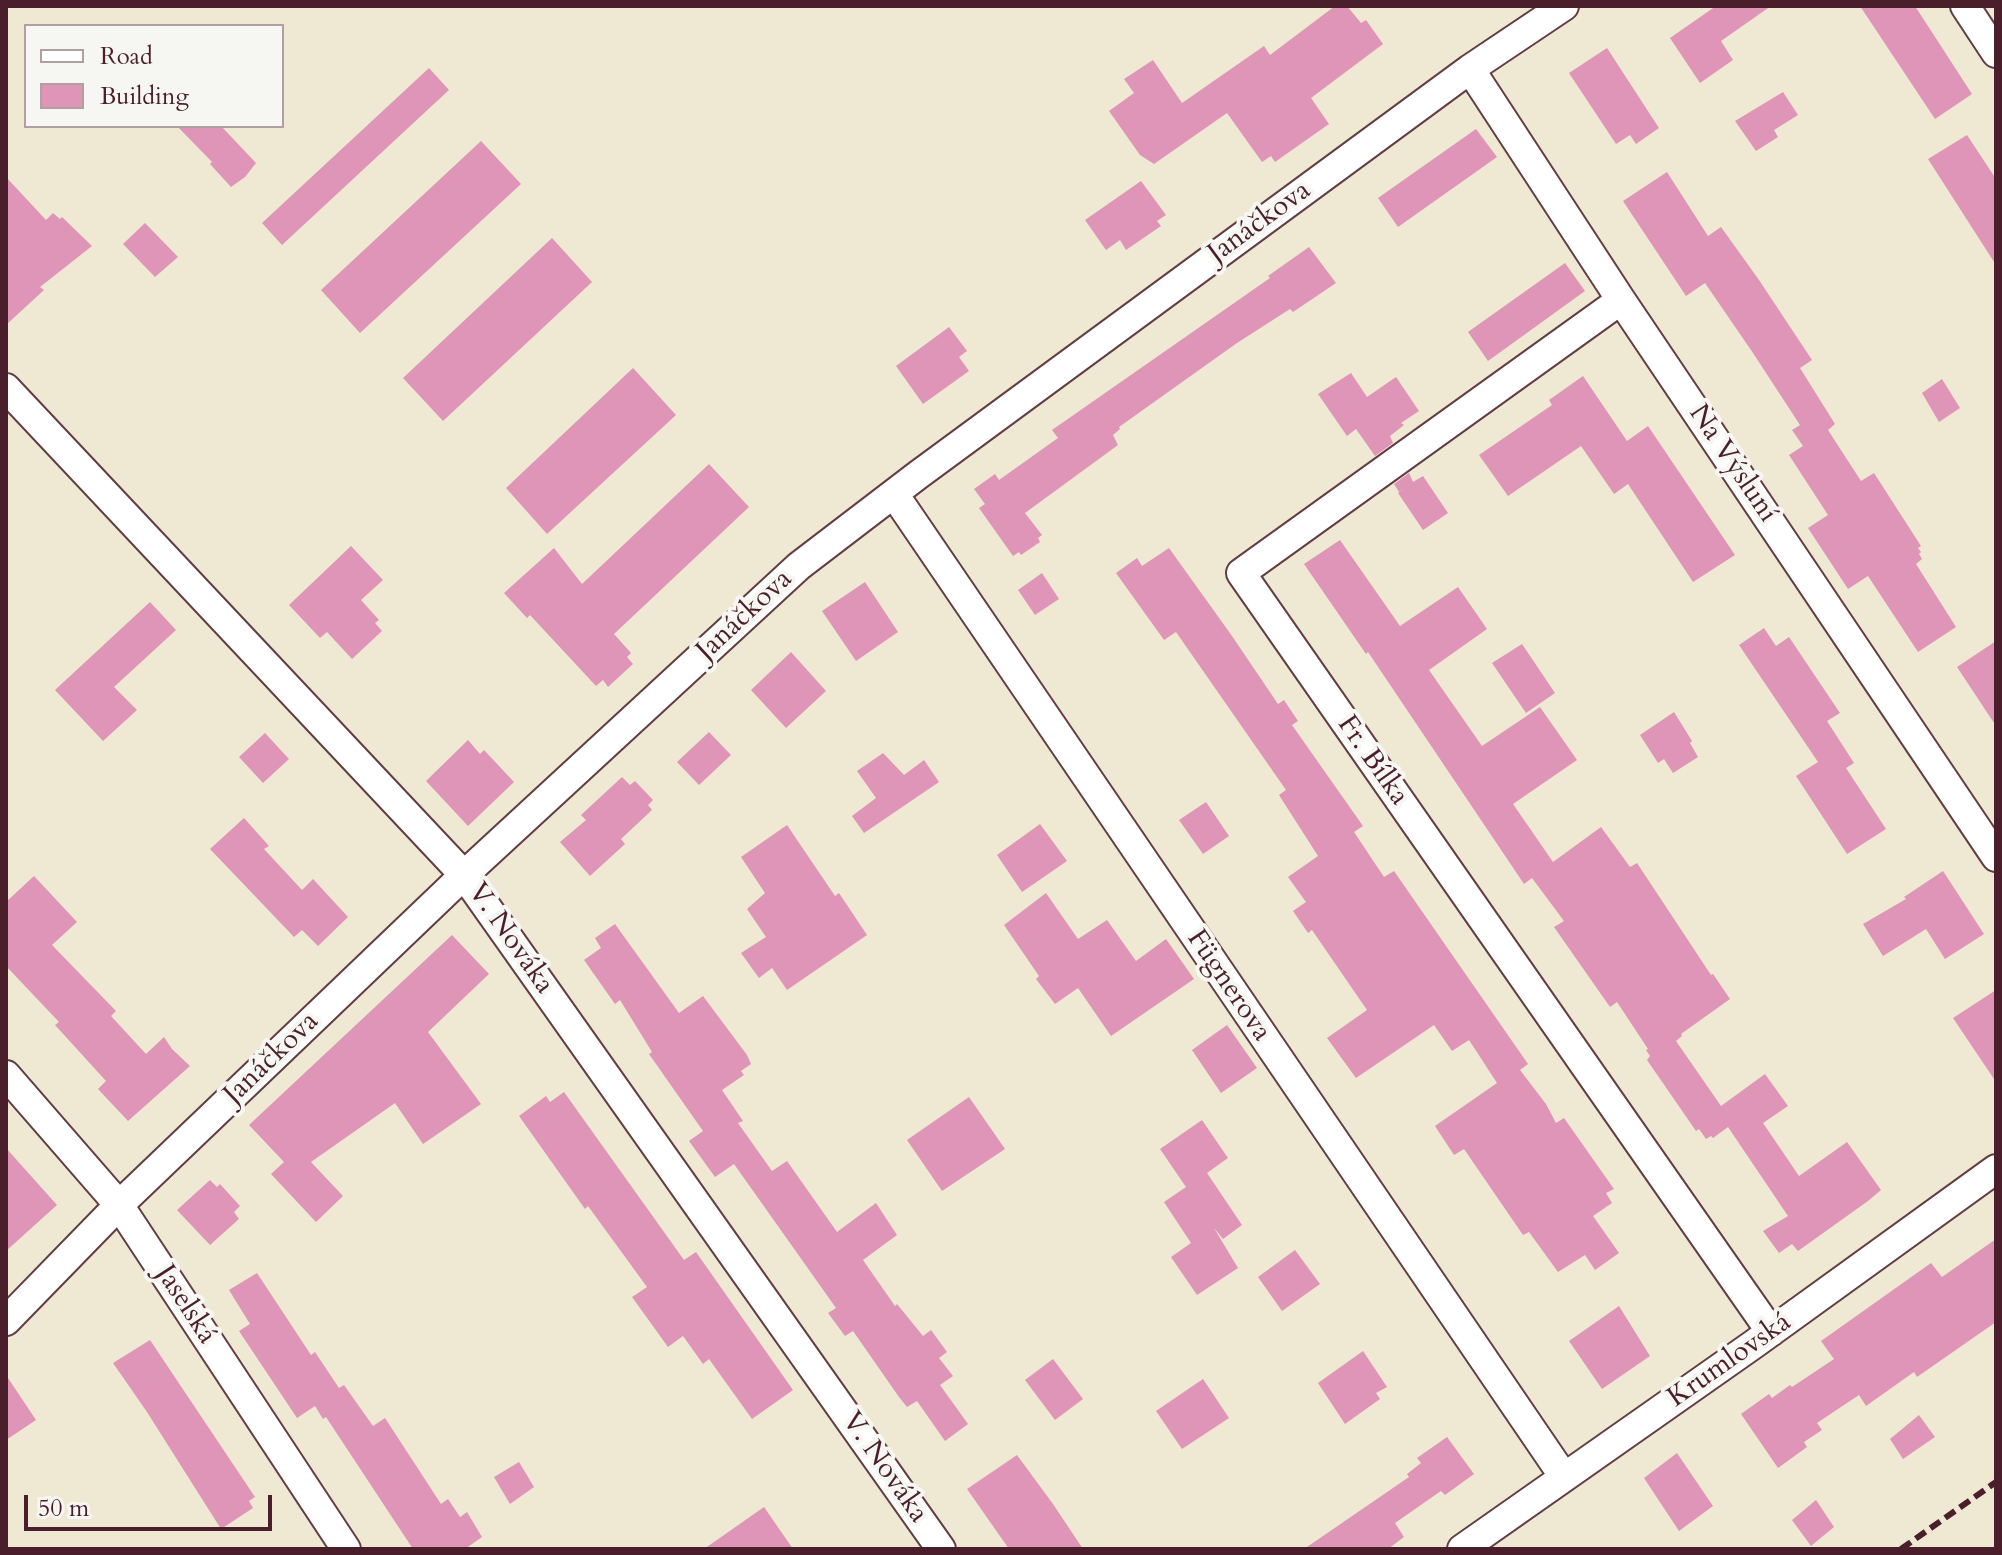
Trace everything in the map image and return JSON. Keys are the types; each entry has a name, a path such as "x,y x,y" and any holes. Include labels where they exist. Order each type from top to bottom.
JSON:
{"street":[{"name":"Janáčkova","path":"6,1321 119,1205 464,875 799,566 1470,69 1564,6"},
{"path":"1965,6 1996,53"},
{"name":"Na Výsluní","path":"1470,69 1621,300 1996,857"},
{"name":"Fr. Bílka","path":"1621,300 1241,573 1771,1332"},
{"name":"V. Nováka","path":"6,388 464,875 941,1549"},
{"name":"Fügnerova","path":"894,494 1564,1477"},
{"name":"Jaselská","path":"6,1075 119,1205 346,1549"},
{"name":"Krumlovská","path":"1462,1549 1996,1169"}],"building":[{"path":"1335,6 1347,6 1361,23 1366,20 1383,44 1311,98 1329,124 1275,162 1271,156 1262,162 1227,113 1154,164 1140,155 1109,111 1134,93 1124,79 1153,60 1182,103 1264,46 1270,55"},
{"path":"1716,6 1771,6 1721,41 1733,60 1700,83 1670,38"},
{"path":"1860,6 1915,6 1972,94 1935,119"},
{"path":"1607,48 1659,128 1636,144 1630,135 1616,144 1569,73"},
{"path":"429,68 449,90 282,245 262,223"},
{"path":"1783,92 1798,115 1774,130 1778,137 1756,151 1735,121"},
{"path":"179,128 223,128 256,163 245,177 231,187 210,164 212,162"},
{"path":"1476,129 1497,157 1398,227 1378,198"},
{"path":"1967,135 1996,179 1996,265 1928,159"},
{"path":"481,141 521,184 360,333 321,290"},
{"path":"1667,172 1708,236 1721,227 1759,280 1812,360 1800,368 1835,424 1828,430 1861,481 1874,473 1921,546 1918,548 1922,559 1916,564 1956,627 1918,652 1868,576 1848,589 1808,528 1828,515 1789,455 1803,446 1792,430 1800,425 1753,353 1705,283 1686,296 1623,201"},
{"path":"6,177 46,220 53,213 60,219 62,217 92,246 40,287 44,290 6,325"},
{"path":"1141,181 1166,215 1157,221 1161,226 1126,250 1120,240 1106,250 1085,220"},
{"path":"145,223 178,257 155,277 123,244"},
{"path":"552,238 592,282 443,421 403,378"},
{"path":"1309,247 1336,283 1293,312 1290,309 1237,343 1119,427 1113,435 1118,445 1025,513 1042,535 1038,538 1040,542 1021,555 1019,552 1013,556 979,508 985,504 974,489 995,474 999,480 1058,438 1052,430 1270,278 1268,276"},
{"path":"1565,263 1585,291 1488,361 1468,332"},
{"path":"949,327 967,351 959,357 969,371 923,404 896,366"},
{"path":"633,368 676,415 547,534 506,488"},
{"path":"1351,373 1367,397 1396,377 1419,411 1401,423 1404,425 1390,436 1393,443 1375,456 1356,429 1347,436 1318,394"},
{"path":"1583,376 1627,441 1648,426 1735,555 1693,582 1628,484 1614,494 1581,446 1508,496 1479,455 1552,405 1549,400"},
{"path":"1942,379 1960,408 1939,422 1922,393"},
{"path":"709,464 749,507 614,634 631,653 627,657 633,664 608,687 603,680 596,686 530,615 527,618 504,593 554,548 582,584"},
{"path":"1409,473 1413,482 1423,476 1448,513 1423,530 1398,493 1405,488 1399,492 1394,484"},
{"path":"1340,540 1400,626 1458,587 1487,629 1429,670 1482,746 1540,707 1577,760 1513,804 1553,862 1601,827 1630,867 1637,863 1730,999 1681,1034 1676,1041 1721,1106 1765,1074 1788,1106 1763,1123 1799,1176 1847,1142 1881,1190 1868,1201 1798,1251 1792,1244 1779,1253 1763,1231 1788,1216 1728,1127 1713,1138 1706,1139 1699,1129 1696,1131 1647,1060 1650,1056 1648,1049 1617,1002 1610,1007 1554,927 1564,921 1532,878 1524,884 1368,652 1366,654 1304,564"},
{"path":"351,546 383,580 361,600 379,620 375,623 382,631 352,659 327,632 320,638 289,605"},
{"path":"1169,548 1278,704 1284,700 1298,721 1292,725 1363,826 1354,832 1384,877 1394,871 1528,1064 1520,1070 1546,1104 1556,1123 1564,1118 1614,1189 1606,1193 1612,1203 1593,1216 1619,1253 1595,1270 1585,1255 1558,1272 1529,1232 1523,1235 1464,1149 1454,1155 1435,1126 1497,1083 1469,1040 1452,1051 1434,1025 1356,1078 1327,1038 1367,1010 1312,930 1308,933 1293,911 1306,902 1288,877 1318,856 1279,795 1286,790 1176,632 1164,640 1116,573 1137,558 1142,566"},
{"path":"1042,573 1059,599 1035,615 1018,590"},
{"path":"865,582 898,632 856,661 822,611"},
{"path":"150,602 176,630 114,687 137,710 103,741 55,690"},
{"path":"1764,628 1776,646 1789,637 1840,713 1827,721 1854,763 1846,768 1886,829 1847,854 1796,776 1818,762 1739,645"},
{"path":"1996,641 1996,726 1957,667"},
{"path":"1522,644 1555,693 1526,713 1492,663"},
{"path":"791,652 826,691 786,728 751,690"},
{"path":"1674,712 1698,757 1673,773 1664,759 1658,763 1640,735"},
{"path":"709,732 731,755 699,785 677,762"},
{"path":"265,733 289,759 263,783 239,757"},
{"path":"468,740 480,754 484,750 514,782 468,826 426,781"},
{"path":"883,753 904,775 924,760 939,782 864,833 852,816 876,798 857,771"},
{"path":"622,777 630,785 635,781 653,800 648,805 652,810 621,839 625,844 590,876 560,842 586,820 581,815"},
{"path":"1206,802 1229,836 1203,854 1179,820"},
{"path":"244,818 269,846 264,849 302,890 313,879 348,917 318,946 302,930 294,937 210,849"},
{"path":"1040,824 1067,861 1022,892 997,855"},
{"path":"787,825 835,896 839,893 867,935 787,990 772,968 759,978 741,953 766,937 747,909 765,893 741,857"},
{"path":"1943,871 1984,934 1945,959 1926,929 1883,956 1863,924 1906,899 1904,897"},
{"path":"34,876 77,922 52,945 116,1011 111,1016 146,1054 164,1037 190,1066 128,1121 98,1089 106,1081 55,1025 59,1022 6,966 6,902"},
{"path":"1046,893 1078,939 1107,920 1136,961 1166,939 1194,979 1111,1036 1078,988 1055,1004 1036,979 1039,976 1004,925"},
{"path":"615,924 679,1013 703,996 747,1055 751,1064 741,1071 744,1075 722,1090 743,1121 738,1123 772,1171 787,1161 837,1232 876,1203 897,1235 863,1260 895,1306 897,1304 923,1336 931,1330 947,1352 939,1358 953,1376 940,1385 968,1424 945,1441 917,1401 907,1407 853,1331 845,1336 828,1313 836,1308 734,1164 715,1177 689,1141 703,1131 649,1054 652,1052 620,1000 615,1004 584,960 601,948 595,938"},
{"path":"452,935 489,974 428,1032 481,1104 423,1144 395,1103 311,1162 343,1196 316,1222 271,1174 284,1162 249,1125"},
{"path":"1996,990 1996,1082 1953,1018"},
{"path":"1227,1025 1257,1068 1221,1093 1192,1050"},
{"path":"564,1092 684,1260 696,1252 793,1390 752,1419 709,1359 703,1364 683,1336 668,1347 632,1297 647,1287 588,1206 585,1209 519,1116 546,1096 550,1102"},
{"path":"969,1097 1005,1149 942,1191 907,1140"},
{"path":"1202,1120 1228,1158 1207,1173 1242,1225 1223,1239 1214,1228 1238,1268 1197,1295 1171,1257 1191,1243 1164,1202 1186,1187 1160,1149"},
{"path":"6,1148 57,1205 6,1251"},
{"path":"210,1180 217,1187 220,1184 240,1206 234,1212 239,1219 210,1245 177,1210"},
{"path":"1996,1239 1996,1322 1917,1377 1914,1372 1866,1406 1859,1395 1817,1423 1822,1430 1804,1442 1807,1447 1778,1468 1741,1414 1769,1394 1772,1398 1834,1359 1821,1341 1931,1263 1942,1277"},
{"path":"1295,1250 1320,1284 1282,1311 1258,1277"},
{"path":"257,1273 311,1355 315,1352 339,1388 344,1385 373,1426 385,1418 441,1504 448,1499 460,1517 467,1512 482,1537 465,1549 413,1549 326,1417 323,1419 315,1406 297,1418 239,1331 250,1324 229,1290"},
{"path":"1619,1306 1650,1356 1602,1389 1569,1341"},
{"path":"150,1340 255,1497 249,1501 253,1508 221,1529 113,1363"},
{"path":"1363,1351 1387,1387 1376,1393 1380,1399 1345,1424 1318,1383"},
{"path":"1053,1359 1083,1399 1055,1420 1025,1380"},
{"path":"6,1375 36,1420 6,1440"},
{"path":"1203,1379 1229,1418 1182,1449 1156,1411"},
{"path":"1919,1415 1935,1437 1903,1459 1890,1439"},
{"path":"1447,1437 1474,1474 1445,1495 1441,1491 1395,1523 1404,1537 1388,1549 1304,1549 1409,1477 1407,1474 1421,1463 1417,1458"},
{"path":"1677,1453 1713,1506 1679,1531 1644,1478"},
{"path":"1017,1455 1083,1549 1009,1549 967,1489"},
{"path":"519,1462 534,1487 510,1504 494,1477"},
{"path":"1816,1500 1834,1527 1811,1546 1792,1520"},
{"path":"764,1507 793,1549 704,1549"}],"railway":[{"path":"1901,1549 1996,1482"}]}
